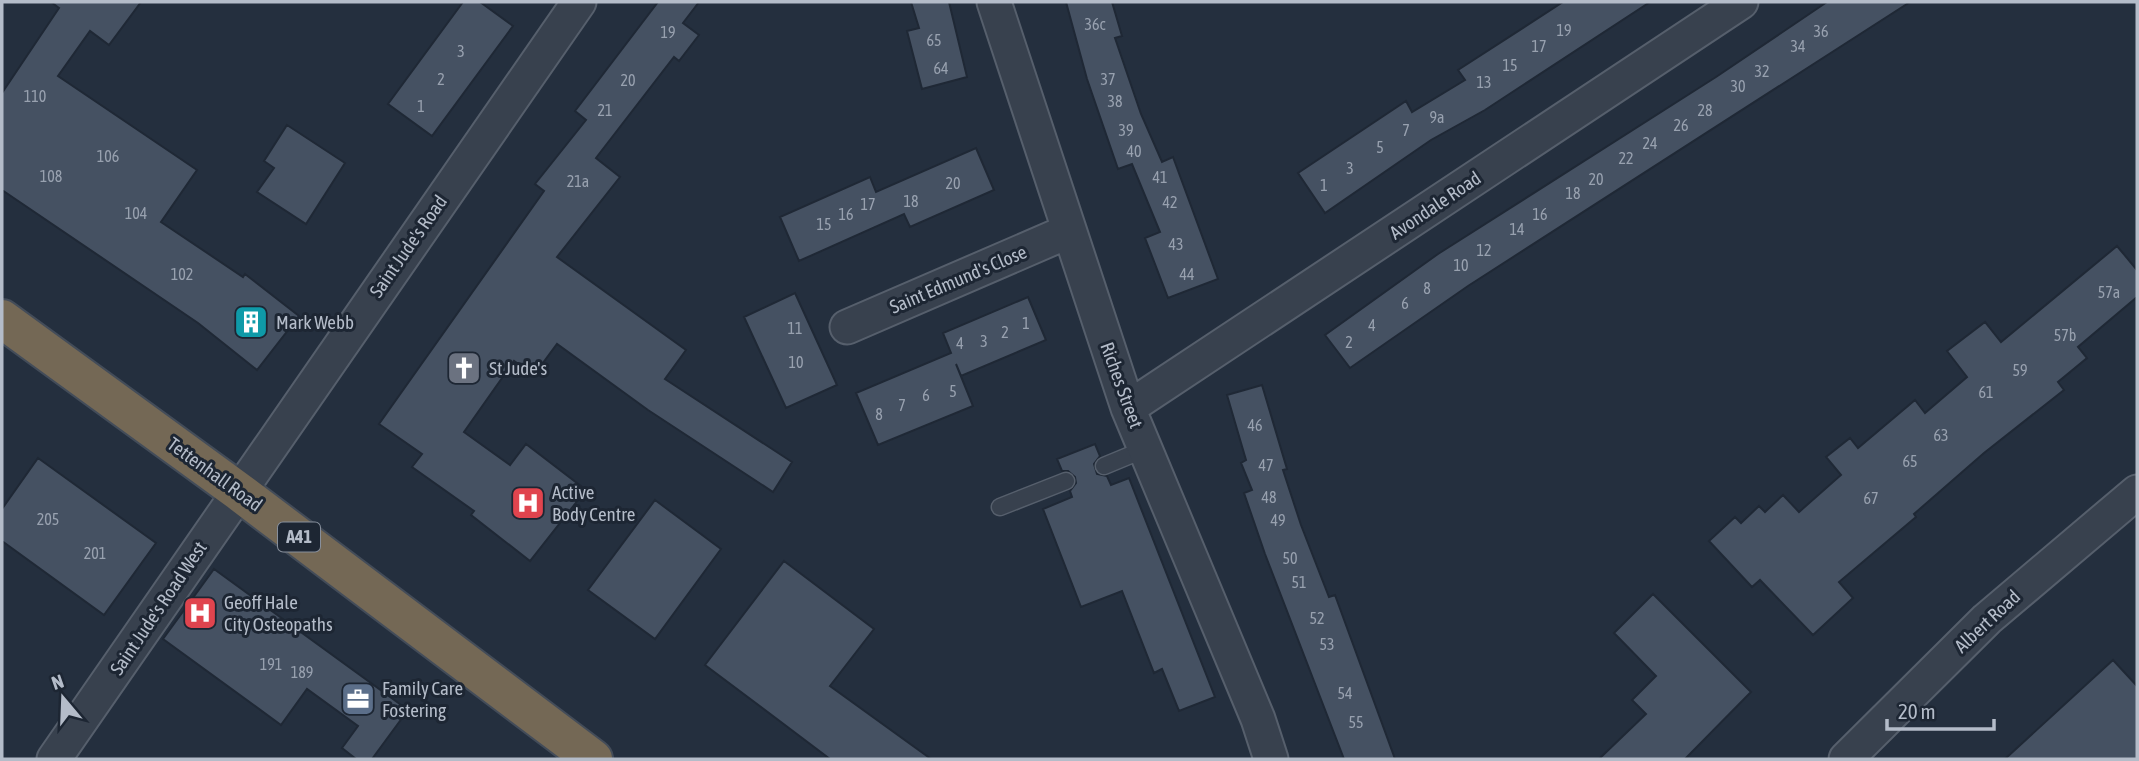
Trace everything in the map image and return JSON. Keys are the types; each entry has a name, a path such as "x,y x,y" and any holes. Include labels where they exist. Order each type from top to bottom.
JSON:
{"highway":[{"name":"Tettenhall Road","path":"2,319 238,491 593,759"}],"street":[{"name":"Saint Jude's Road","path":"238,491 579,2"},
{"name":"Riches Street","path":"994,2 1128,408 1258,719 1271,759"},
{"name":"Avondale Road","path":"1128,408 1741,2"},
{"name":"Saint Edmund's Close","path":"848,327 1069,231"},
{"name":"Saint Jude's Road West","path":"54,759 238,491"},
{"name":"Albert Road","path":"1846,759 1987,619 2137,492"}],"lane":[{"path":"1104,466 1145,449"},
{"path":"1000,507 1066,481"}],"building":[{"path":"51,2 141,2 109,45 90,31 58,76 197,170 161,222 243,277 245,274 299,316 257,370 198,323 2,190 2,93 59,8"},
{"path":"463,2 480,2 513,26 432,136 388,104"},
{"path":"658,2 699,2 683,23 699,35 679,61 674,57 596,158 620,177 557,257 686,350 665,379 792,462 773,492 648,410 557,344 534,375 514,361 464,432 510,465 526,444 586,490 530,561 471,515 474,511 412,467 422,454 379,424 544,191 535,184 586,120 575,111"},
{"path":"911,2 949,2 967,77 922,89 907,31 919,28"},
{"path":"1066,2 1112,2 1122,36 1115,38 1141,114 1162,162 1173,157 1218,279 1168,298 1145,238 1160,232 1132,164 1118,169 1087,79"},
{"path":"1563,2 1650,2 1485,110 1431,140 1325,213 1298,173 1406,101 1412,112 1465,80 1458,70"},
{"path":"1827,2 1910,2 1468,286 1350,368 1325,335 1438,254 1716,77"},
{"path":"287,125 345,163 306,224 257,192 274,168 264,161"},
{"path":"976,148 994,190 910,227 904,214 799,261 780,217 870,177 876,192"},
{"path":"2117,246 2137,270 2137,297 2078,347 2087,358 2058,382 2064,390 1984,453 1914,514 1916,517 1839,582 1853,598 1813,635 1760,580 1752,587 1709,541 1735,517 1741,523 1759,506 1765,512 1783,495 1799,512 1841,475 1826,457 1850,438 1858,448 1915,400 1925,413 1967,377 1947,351 1985,322 2001,342"},
{"path":"795,293 837,385 786,408 744,317"},
{"path":"1028,297 1046,340 961,376 956,364 973,406 878,445 856,393 951,353 943,333"},
{"path":"1262,385 1287,469 1283,470 1301,525 1329,597 1335,595 1395,759 1344,759 1265,554 1244,493 1252,490 1241,463 1246,460 1227,395"},
{"path":"1095,444 1100,456 1094,464 1097,474 1107,476 1111,485 1129,478 1215,697 1179,711 1162,669 1154,673 1122,591 1081,607 1043,509 1072,497 1070,491 1076,483 1075,477 1068,471 1062,471 1057,459"},
{"path":"38,458 156,543 104,615 2,541 2,509"},
{"path":"655,500 721,549 655,639 588,590"},
{"path":"784,561 874,629 830,686 931,759 830,759 705,665"},
{"path":"214,569 408,710 372,759 356,759 342,748 358,726 307,689 281,725 163,639"},
{"path":"1653,594 1751,692 1685,759 1599,759 1646,714 1632,700 1656,676 1614,633"},
{"path":"2113,660 2137,686 2137,759 2005,759"}],"place":[{"name":"Mark Webb","path":"251,322"},
{"name":"St Jude's","path":"464,368"},
{"name":"Active Body Centre","path":"528,503"},
{"name":"Geoff Hale City Osteopaths","path":"200,613"},
{"name":"Family Care Fostering","path":"358,699"}]}
